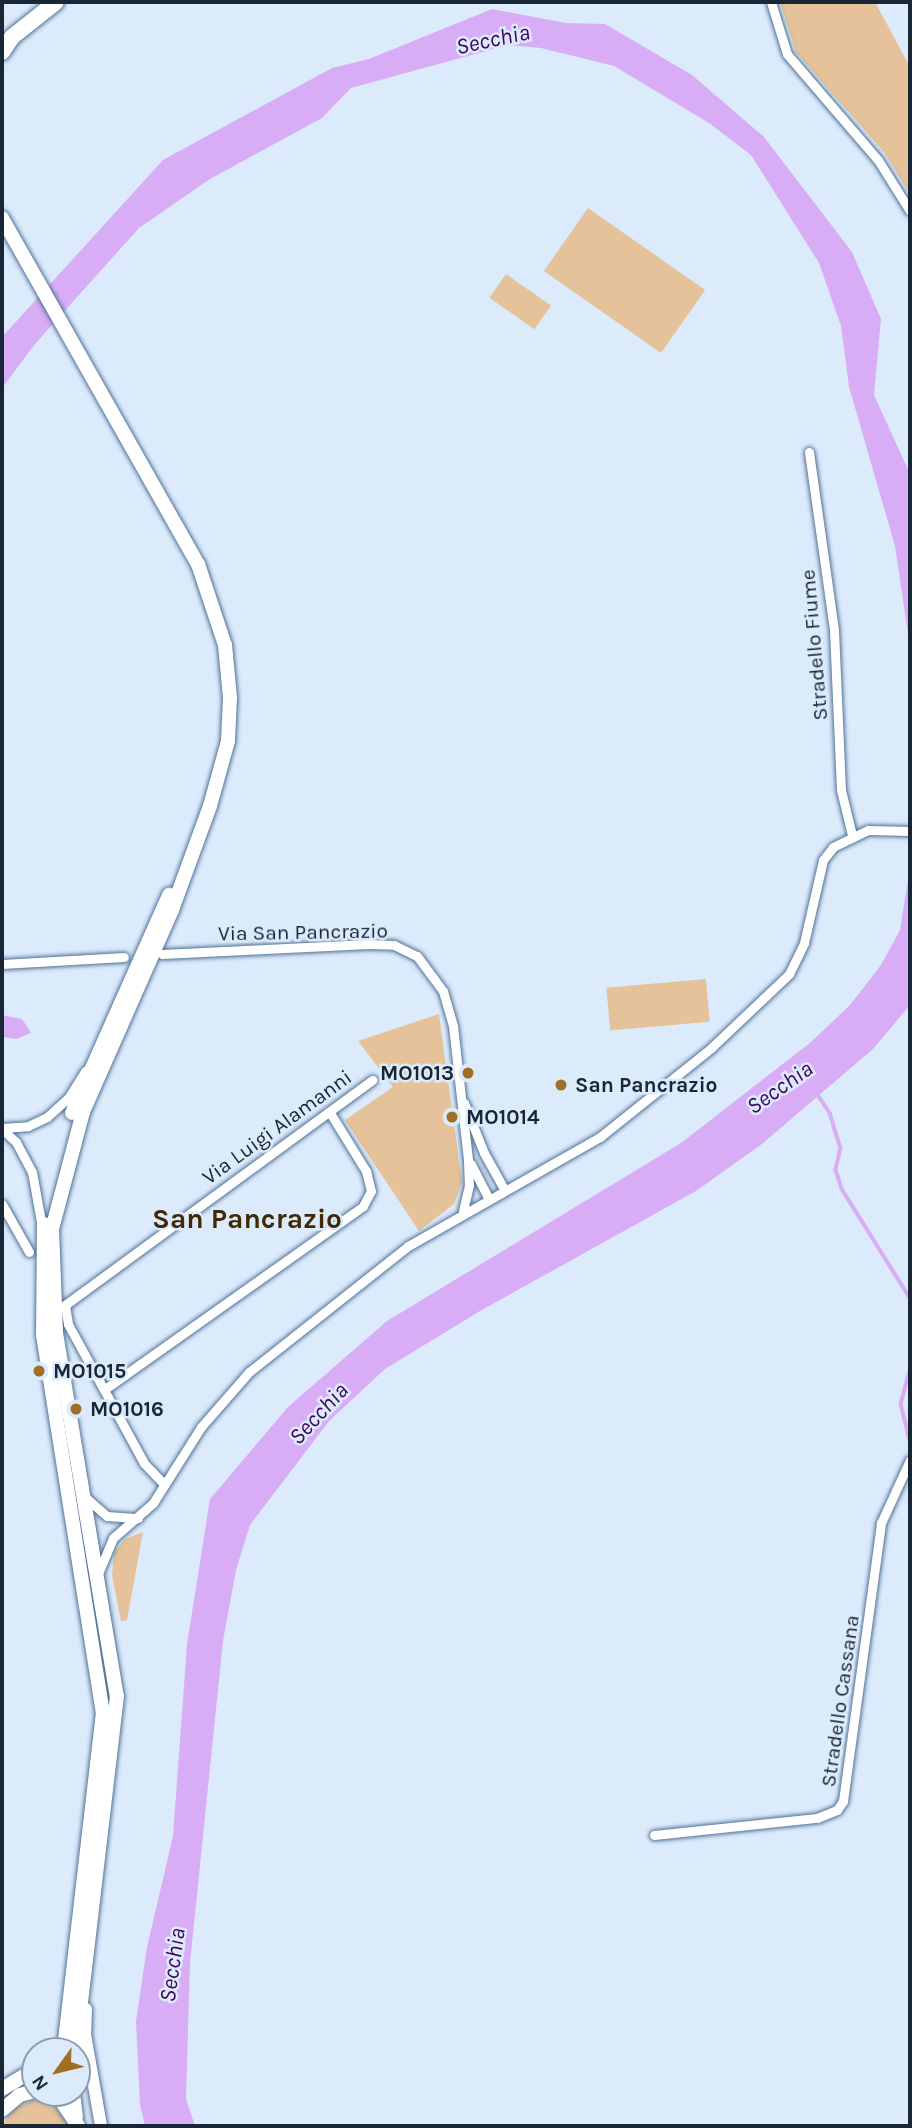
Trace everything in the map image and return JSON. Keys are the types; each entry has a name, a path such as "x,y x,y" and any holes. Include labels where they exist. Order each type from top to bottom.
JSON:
{"highway":[{"path":"2,52 12,37 56,2"}],"main road":[{"path":"2,218 183,536 219,620 230,698 228,741 218,781 172,910 83,1112 52,1229 51,1291 117,1696 77,2037"},
{"path":"65,2037 103,1712 43,1335 43,1233 62,1146 95,1055 186,866"},
{"path":"85,1985 85,2035 101,2126"},
{"path":"59,2037 67,2018"},
{"path":"2,2089 21,2077"},
{"path":"2,2110 21,2095"},
{"path":"65,2107 77,2124"}],"street":[{"path":"771,2 787,54 878,160 910,211"},
{"name":"Stradello Fiume","path":"809,452 833,620 841,790 852,835"},
{"path":"96,1577 113,1538 138,1518 201,1427 249,1372 368,1274 463,1211 600,1137 774,992 804,943 823,860 852,835 881,830 910,831"},
{"name":"Via San Pancrazio","path":"162,954 369,944 406,950 425,963 443,991 462,1098 469,1185 463,1211"},
{"path":"2,964 124,957"},
{"path":"2,1128 28,1126 59,1108 95,1055"},
{"name":"Via Luigi Alamanni","path":"164,1484 144,1462 65,1317 69,1300 372,1080"},
{"name":"Via San Pancrazio","path":"462,1098 484,1153 504,1189"},
{"path":"105,1390 363,1206 370,1191 366,1171 330,1111"},
{"path":"2,1128 16,1142 32,1171 43,1233"},
{"name":"Via San Pancrazio","path":"468,1160 488,1198"},
{"path":"2,1204 29,1252"},
{"name":"Stradello Cassana","path":"654,1835 817,1818 836,1810 843,1801 881,1523 910,1460"},
{"path":"82,1493 107,1516 138,1518"}],"shaded area":[{"path":"780,2 875,2 910,67 910,194 884,152 796,52"},
{"path":"588,208 705,290 661,353 544,271"},
{"path":"506,274 551,306 534,329 489,298"},
{"path":"706,979 710,1022 610,1031 606,988"},
{"path":"439,1014 462,1182 454,1204 419,1231 345,1120 393,1087 358,1041"},
{"path":"143,1532 127,1620 121,1621 112,1576 114,1553 125,1539"},
{"path":"21,2105 55,2107 69,2126 2,2126 13,2109"}],"water":[{"name":"Secchia","path":"492,9 566,23 605,24 692,75 764,137 852,252 881,319 874,395 910,474 910,647 895,546 849,387 841,326 819,263 751,155 709,123 614,66 541,48 508,45 351,88 322,118 210,179 139,228 35,344 2,388 2,337 163,160 332,68 369,59"},
{"name":"Secchia","path":"910,868 910,1005 873,1049 762,1144 696,1191 480,1311 385,1369 329,1421 250,1525 236,1570 223,1641 190,1963 186,2099 195,2126 145,2126 140,2105 136,2021 147,1947 173,1836 187,1644 210,1499 288,1407 387,1321 681,1143 811,1042 850,1005 881,965 900,930"},
{"path":"2,1015 22,1019 31,1033 16,1039 4,1037"}],"waterway":[{"name":"Secchia","path":"816,1092 830,1113 841,1148 836,1170 842,1189 910,1298"},
{"path":"910,1371 901,1404 910,1439"}],"place":[{"name":"MO1013","path":"468,1073"},
{"name":"San Pancrazio","path":"561,1085"},
{"name":"MO1014","path":"452,1117"},
{"name":"MO1015","path":"39,1371"},
{"name":"MO1016","path":"76,1409"}],"district":[{"name":"San Pancrazio","path":"247,1219"}]}
